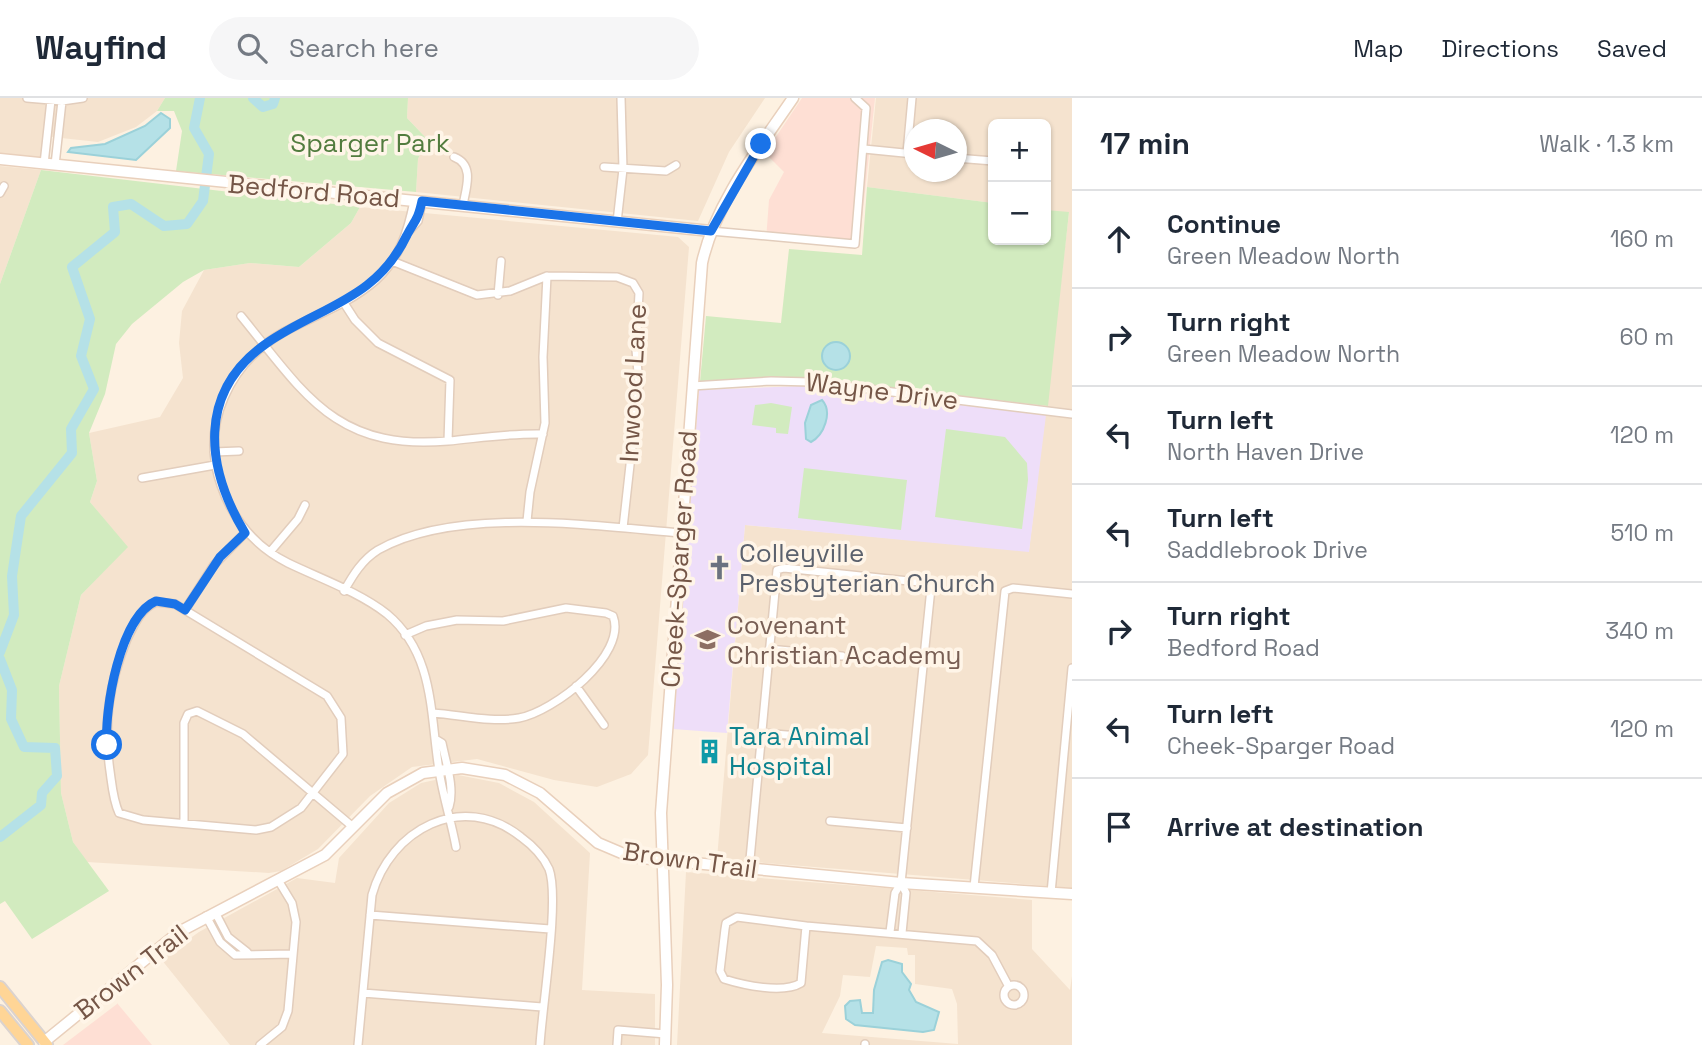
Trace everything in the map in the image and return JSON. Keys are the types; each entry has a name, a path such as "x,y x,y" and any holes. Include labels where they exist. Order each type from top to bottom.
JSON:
{"main road":[{"path":"0,987 44,1044"},
{"path":"0,1011 29,1045"}],"street":[{"path":"27,98 62,101 83,98"},
{"path":"617,222 623,169 621,98"},
{"name":"Cheek-Sparger Road","path":"666,1040 667,985 661,862 666,716 699,282 711,231 761,144 793,98"},
{"path":"711,231 855,244 866,102 855,98"},
{"path":"912,98 912,119"},
{"path":"50,164 51,100"},
{"path":"50,164 62,101"},
{"path":"864,149 904,152"},
{"path":"454,157 463,160 467,167 463,205"},
{"name":"Bedford Road","path":"0,159 711,231"},
{"path":"967,159 988,161"},
{"path":"604,167 666,171 676,165"},
{"path":"418,201 409,231 378,278 344,303 265,345 242,366 223,398 215,426 214,452 215,465 227,503 245,533 270,552 386,614 405,635 426,677 437,740 442,743 443,769 452,798 449,807 456,847"},
{"name":"Inwood Lane","path":"391,261 470,294 498,295 547,276 617,277 627,279 638,288 636,350 639,384 622,528"},
{"path":"498,295 501,261"},
{"path":"527,521 530,492 543,434 547,276"},
{"path":"344,303 355,320 378,344 450,380 448,441"},
{"path":"241,316 306,395 344,426 379,436 448,441 503,433 543,434"},
{"name":"Wayne Drive","path":"692,386 771,381 811,382 1072,414"},
{"path":"214,452 239,451"},
{"path":"142,478 215,465"},
{"path":"270,552 299,519 305,505"},
{"path":"344,591 362,564 377,551 416,533 527,521 681,533"},
{"path":"185,610 220,557 245,533"},
{"path":"749,870 777,570 784,568 894,578 930,584 901,883 895,892 890,932"},
{"path":"974,887 1005,591 1008,588 1072,594"},
{"path":"156,601 175,604 316,687 333,702 343,726 343,754 313,792 286,820 256,830 143,820 122,815 115,804 106,735 111,683 131,632 144,609 156,601"},
{"path":"405,635 445,621 503,621 556,609 582,609 613,616 614,633 603,660 576,686 523,718 497,719 433,713"},
{"path":"769,649 842,656"},
{"path":"1051,892 1072,668"},
{"path":"576,686 604,724"},
{"path":"184,822 184,723 192,712 211,716 243,734 353,827"},
{"path":"762,733 836,739"},
{"name":"Brown Trail","path":"44,1044 163,943 211,914 325,855 396,786 443,769 487,770 517,780 540,793 579,829 606,848 631,857 661,862 901,883 1072,894"},
{"path":"358,1045 376,878 389,857 421,828 450,817 475,817 504,825 539,853 548,869 552,884 550,929 540,1045"},
{"path":"830,821 907,828"},
{"path":"260,1045 271,1039 282,1027 288,1012 296,922 292,903 278,880"},
{"path":"901,883 906,894 902,933"},
{"path":"211,914 228,937 247,952 293,954"},
{"path":"370,915 550,929"},
{"path":"806,926 800,983 794,987 724,979 720,971 725,929 732,919 977,940 992,955 1008,985"},
{"path":"363,993 542,1007"},
{"path":"617,1045 618,1030 666,1040"}],"shaded area":[{"path":"0,98 165,98 157,111 136,127 98,142 43,136 41,159 0,155"},
{"path":"408,98 765,98 729,152 698,221 416,192 418,159 427,139 407,118"},
{"path":"802,98 875,98 859,248 766,240 769,200 784,172 765,153"},
{"path":"876,98 1072,98 1072,888 717,859 745,525 1029,551 1069,213 1051,211 1051,119 988,119 988,202 867,187"},
{"path":"0,166 41,170 0,284"},
{"path":"360,207 678,237 689,247 648,755 631,774 597,787 554,780 477,759 412,767 370,796 318,849 281,871 269,873 87,862 73,842 61,793 59,686 81,595 127,547 90,502 97,481 89,433 160,417 183,378 179,343 182,311 204,270 250,263 299,267 351,223"},
{"name":"Covenant Christian Academy","path":"801,386 1046,415 1029,552 745,525 727,733 673,729 699,390"},
{"path":"458,775 499,783 534,802 590,853 582,990 655,994 655,1045 230,1045 161,959 199,932 297,878 335,883 339,858 389,803 421,783"},
{"path":"686,872 1032,900 1032,949 1070,990 1072,976 1072,1045 677,1045","holes":["876,946 907,948 908,955 915,955 915,984 952,989 957,1004 958,1044 822,1033 840,996 843,975 870,977"]},
{"path":"117,1004 152,1045 63,1045"}],"green space":[{"name":"Sparger Park","path":"165,98 408,98 407,118 427,139 418,159 416,192 176,171 182,131 174,111 157,111"},
{"path":"41,170 360,207 351,223 299,267 250,263 204,270 183,282 132,324 116,344 105,394 89,433 97,481 90,502 128,547 81,595 59,686 61,793 73,842 109,891 32,939 5,901 0,904 0,284"},
{"path":"867,187 988,202 988,245 1051,245 1051,210 1069,212 1048,406 791,377 700,382 706,316 781,323 789,249 862,255"},
{"path":"771,403 792,407 788,434 776,433 776,428 752,425 755,405"},
{"path":"946,429 1005,437 1027,463 1028,480 1022,529 935,517"},
{"path":"804,468 907,480 901,530 798,518"}],"water":[{"path":"161,113 170,119 170,128 136,160 68,152 71,148 105,144 145,126"},
{"path":"836,342 846,346 850,356 846,366 836,370 826,366 822,356 826,346"},
{"path":"822,400 827,411 826,423 820,434 811,442 806,439 805,423 811,405"},
{"path":"888,960 902,964 902,972 911,984 909,990 916,1002 939,1012 934,1030 923,1032 855,1025 846,1019 845,1006 850,1001 860,1000 862,1013 873,1013 874,990 882,962"}],"waterway":[{"path":"0,652 14,615 12,576 21,516 72,453 71,429 94,389 81,356 90,319 72,267 115,232 113,207 131,204 164,226 187,224 203,201 209,154 194,128 200,98"},
{"path":"253,98 263,107 273,104 275,98"},
{"path":"0,659 12,690 11,719 24,747 55,748 57,776 42,793 41,805 0,837"}],"place":[{"name":"Colleyville Presbyterian Church","path":"719,568"},
{"name":"Covenant Christian Academy","path":"707,640"},
{"name":"Tara Animal Hospital","path":"709,751"}],"route":[{"path":"107,745 106,720 111,683 140,615 156,601 175,604 185,610 220,557 245,533 227,503 217,474 213,447 220,404 242,366 251,356 284,332 339,306 378,278 418,221 422,201 711,231 761,144"}]}
